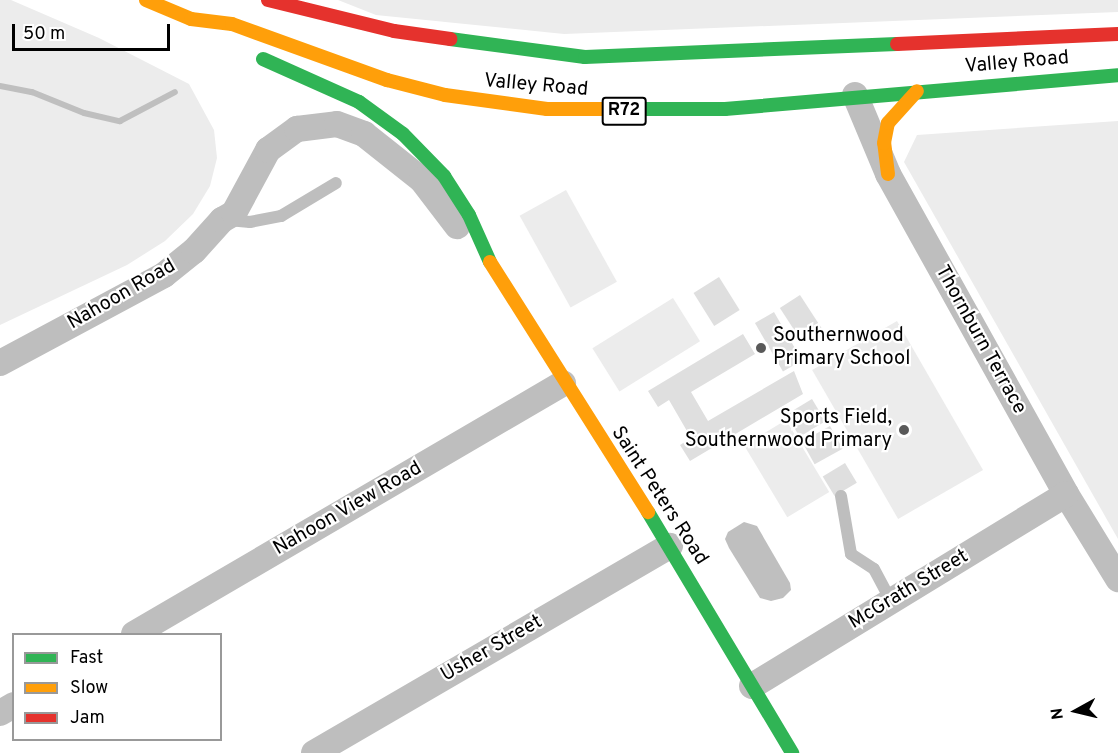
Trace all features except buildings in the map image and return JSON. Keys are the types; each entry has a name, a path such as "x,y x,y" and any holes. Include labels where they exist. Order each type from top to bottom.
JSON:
{"main road":[{"name":"Valley Road","path":"146,0 191,19 232,24 387,80 445,95 525,107 576,111 725,109 850,88 917,91 1118,75"},
{"name":"Valley Road","path":"268,0 394,31 461,42 585,57 1118,34"},
{"path":"191,19 218,38"},
{"name":"Saint Peters Road","path":"248,53 342,93 403,134 444,176 469,215 490,262 562,383 670,546 792,753"},
{"path":"640,55 708,62 821,63"},
{"path":"888,174 884,144 888,123 917,91"}],"street":[{"name":"Thornburn Terrace","path":"850,88 888,174 1066,494 1118,579"},
{"name":"Nahoon Road","path":"0,363 164,275 194,251 222,220 242,204 258,164 281,138 315,124 337,124 364,134 422,180 490,262"},
{"name":"Nahoon View Road","path":"136,633 562,383"},
{"name":"McGrath Street","path":"752,686 1066,494"},
{"name":"Usher Street","path":"314,753 670,546"}],"lane":[{"path":"222,220 250,222 281,216 336,183"},
{"path":"841,496 851,554 874,569 891,601"}],"shaded area":[{"path":"0,0 11,0 99,38 189,84 214,130 217,158 210,186 193,214 165,241 127,265 0,325"},
{"path":"338,0 1118,0 1118,12 564,34 376,15"},
{"path":"1118,121 1118,539 904,162 917,135"},
{"path":"566,190 617,282 571,308 520,216"},
{"path":"673,298 700,341 619,392 592,348"},
{"name":"Sports Field, Southernwood Primary","path":"897,321 983,470 898,519 812,370"},
{"path":"786,420 829,492 787,517 744,445"},
{"path":"744,522 757,526 790,583 791,590 783,598 771,601 760,598 729,548 725,539 728,532"}],"waterway":[{"path":"0,86 32,92 84,113 120,121 175,92"}],"traffic: fast":[{"path":"450,39 585,57 897,44"},
{"path":"263,59 359,102 403,134 444,176 469,215 490,262"},
{"path":"606,109 725,109 1118,75"},
{"path":"648,512 792,753"}],"traffic: slow":[{"path":"146,0 191,19 232,24 387,80 445,95 547,109 606,109"},
{"path":"888,174 884,143 888,123 917,91"},
{"path":"490,262 648,512"}],"traffic: jam":[{"path":"268,0 394,31 450,39"},
{"path":"897,44 1118,34"}],"place":[{"name":"Southernwood Primary School","path":"761,348"},
{"name":"Sports Field, Southernwood Primary","path":"904,430"}]}
